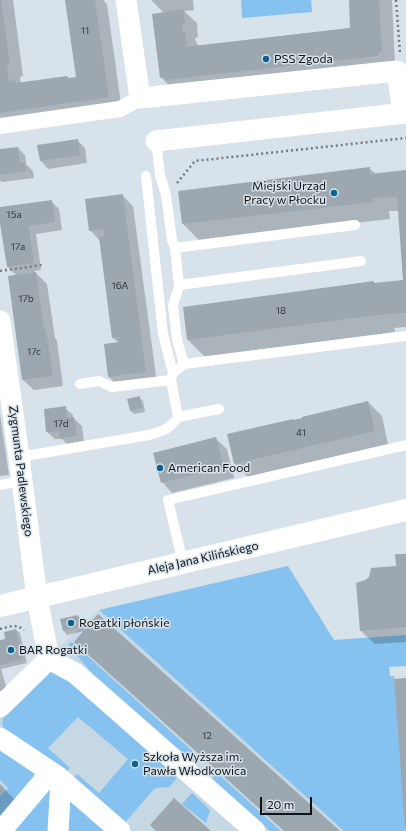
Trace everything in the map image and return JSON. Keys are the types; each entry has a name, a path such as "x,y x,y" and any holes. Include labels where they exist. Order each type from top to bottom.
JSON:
{"main road":[{"name":"Aleja Jana Kilińskiego","path":"0,606 406,510"}],"street":[{"path":"126,0 140,98"},
{"path":"0,126 120,109 140,98 397,71 405,113 156,141"},
{"name":"Zygmunta Padlewskiego","path":"0,321 37,598 49,659"},
{"path":"0,707 49,659 75,673 255,831"},
{"path":"0,738 56,776 120,831"},
{"path":"1,831 56,776"},
{"path":"56,776 58,831"}],"lane":[{"path":"156,141 160,175 166,195 172,240 175,248 179,285 178,292 174,300 174,306 177,340 184,364"},
{"path":"19,457 160,432 172,426 178,417 172,377 162,334 146,176"},
{"path":"175,248 355,225"},
{"path":"179,285 361,261"},
{"path":"80,384 99,381 112,387 172,377 184,364 406,336"},
{"path":"178,417 220,409"},
{"path":"183,563 168,500 406,445"},
{"path":"0,485 22,482"}],"path":[{"path":"396,0 400,62 397,71"},
{"path":"172,188 195,161 406,138"},
{"path":"0,271 42,264"},
{"path":"0,629 15,625 22,628 26,633"}],"shaded area":[{"path":"241,0 311,0 312,12 242,18"},
{"path":"288,566 334,640 406,635 406,666 389,667 390,676 394,676 406,831 344,831 99,610"},
{"name":"Szkoła Wyższa im. Pawła Włodkowica","path":"99,610 344,831 0,831 0,696 35,665 62,645"},
{"path":"72,642 200,758 197,762 191,760 90,671 69,646 69,643"},
{"path":"51,669 72,682 177,778 169,787 155,788 122,826 71,780 77,774 99,793 128,759 78,717 48,748 70,768 64,774 4,729 2,723 4,716"},
{"path":"0,746 33,770 35,781 0,824 0,796 8,788 0,780"},
{"path":"216,772 281,831 270,831 213,779"},
{"path":"49,790 51,791 52,831 10,831"},
{"path":"192,793 210,810 206,823 182,804"},
{"path":"69,797 111,831 65,831"}],"building":[{"path":"0,0 10,63 7,63 9,81 15,80 16,83 67,76 68,78 76,77 65,0 95,0 109,97 0,113"},
{"path":"349,0 379,0 382,52 378,53 378,56 165,80 164,77 160,78 152,14 184,9 185,23 182,25 183,32 185,31 187,45 184,47 350,28"},
{"path":"78,139 80,155 40,161 37,145"},
{"path":"18,147 20,163 25,162 26,171 0,175 0,149"},
{"path":"370,167 370,174 406,170 406,313 378,315 187,340 183,307 374,281 374,283 403,280 397,197 373,198 374,202 182,224 178,191"},
{"path":"123,194 146,372 108,377 104,344 119,342 118,337 112,338 99,237 104,237 103,229 89,231 85,199"},
{"path":"52,200 55,222 29,226 34,263 7,267 0,223 0,207"},
{"path":"36,272 44,329 46,329 53,376 22,380 8,276"},
{"path":"140,396 142,408 130,411 127,399"},
{"path":"368,401 375,431 234,464 227,434 302,418"},
{"path":"66,406 67,418 74,417 77,436 60,438 59,431 46,432 44,409"},
{"path":"216,437 224,467 161,483 153,453"},
{"path":"395,554 406,554 406,627 360,631 356,583 369,577 371,568 396,566"},
{"path":"98,614 340,831 285,831 74,642"},
{"name":"Rogatki płońskie","path":"78,615 81,627 63,631 60,619"},
{"name":"BAR Rogatki","path":"16,629 23,659 0,665 0,640 5,639 4,632"},
{"path":"406,678 406,828 405,828 394,679"},
{"path":"0,784 5,789 0,794"},
{"path":"174,798 211,831 156,831 150,825"}],"place":[{"name":"PSS Zgoda","path":"266,59"},
{"name":"Miejski Urząd Pracy w Płocku","path":"334,193"},
{"name":"American Food","path":"160,468"},
{"name":"Rogatki płońskie","path":"71,623"},
{"name":"BAR Rogatki","path":"11,650"},
{"name":"Szkoła Wyższa im. Pawła Włodkowica","path":"135,764"}]}
